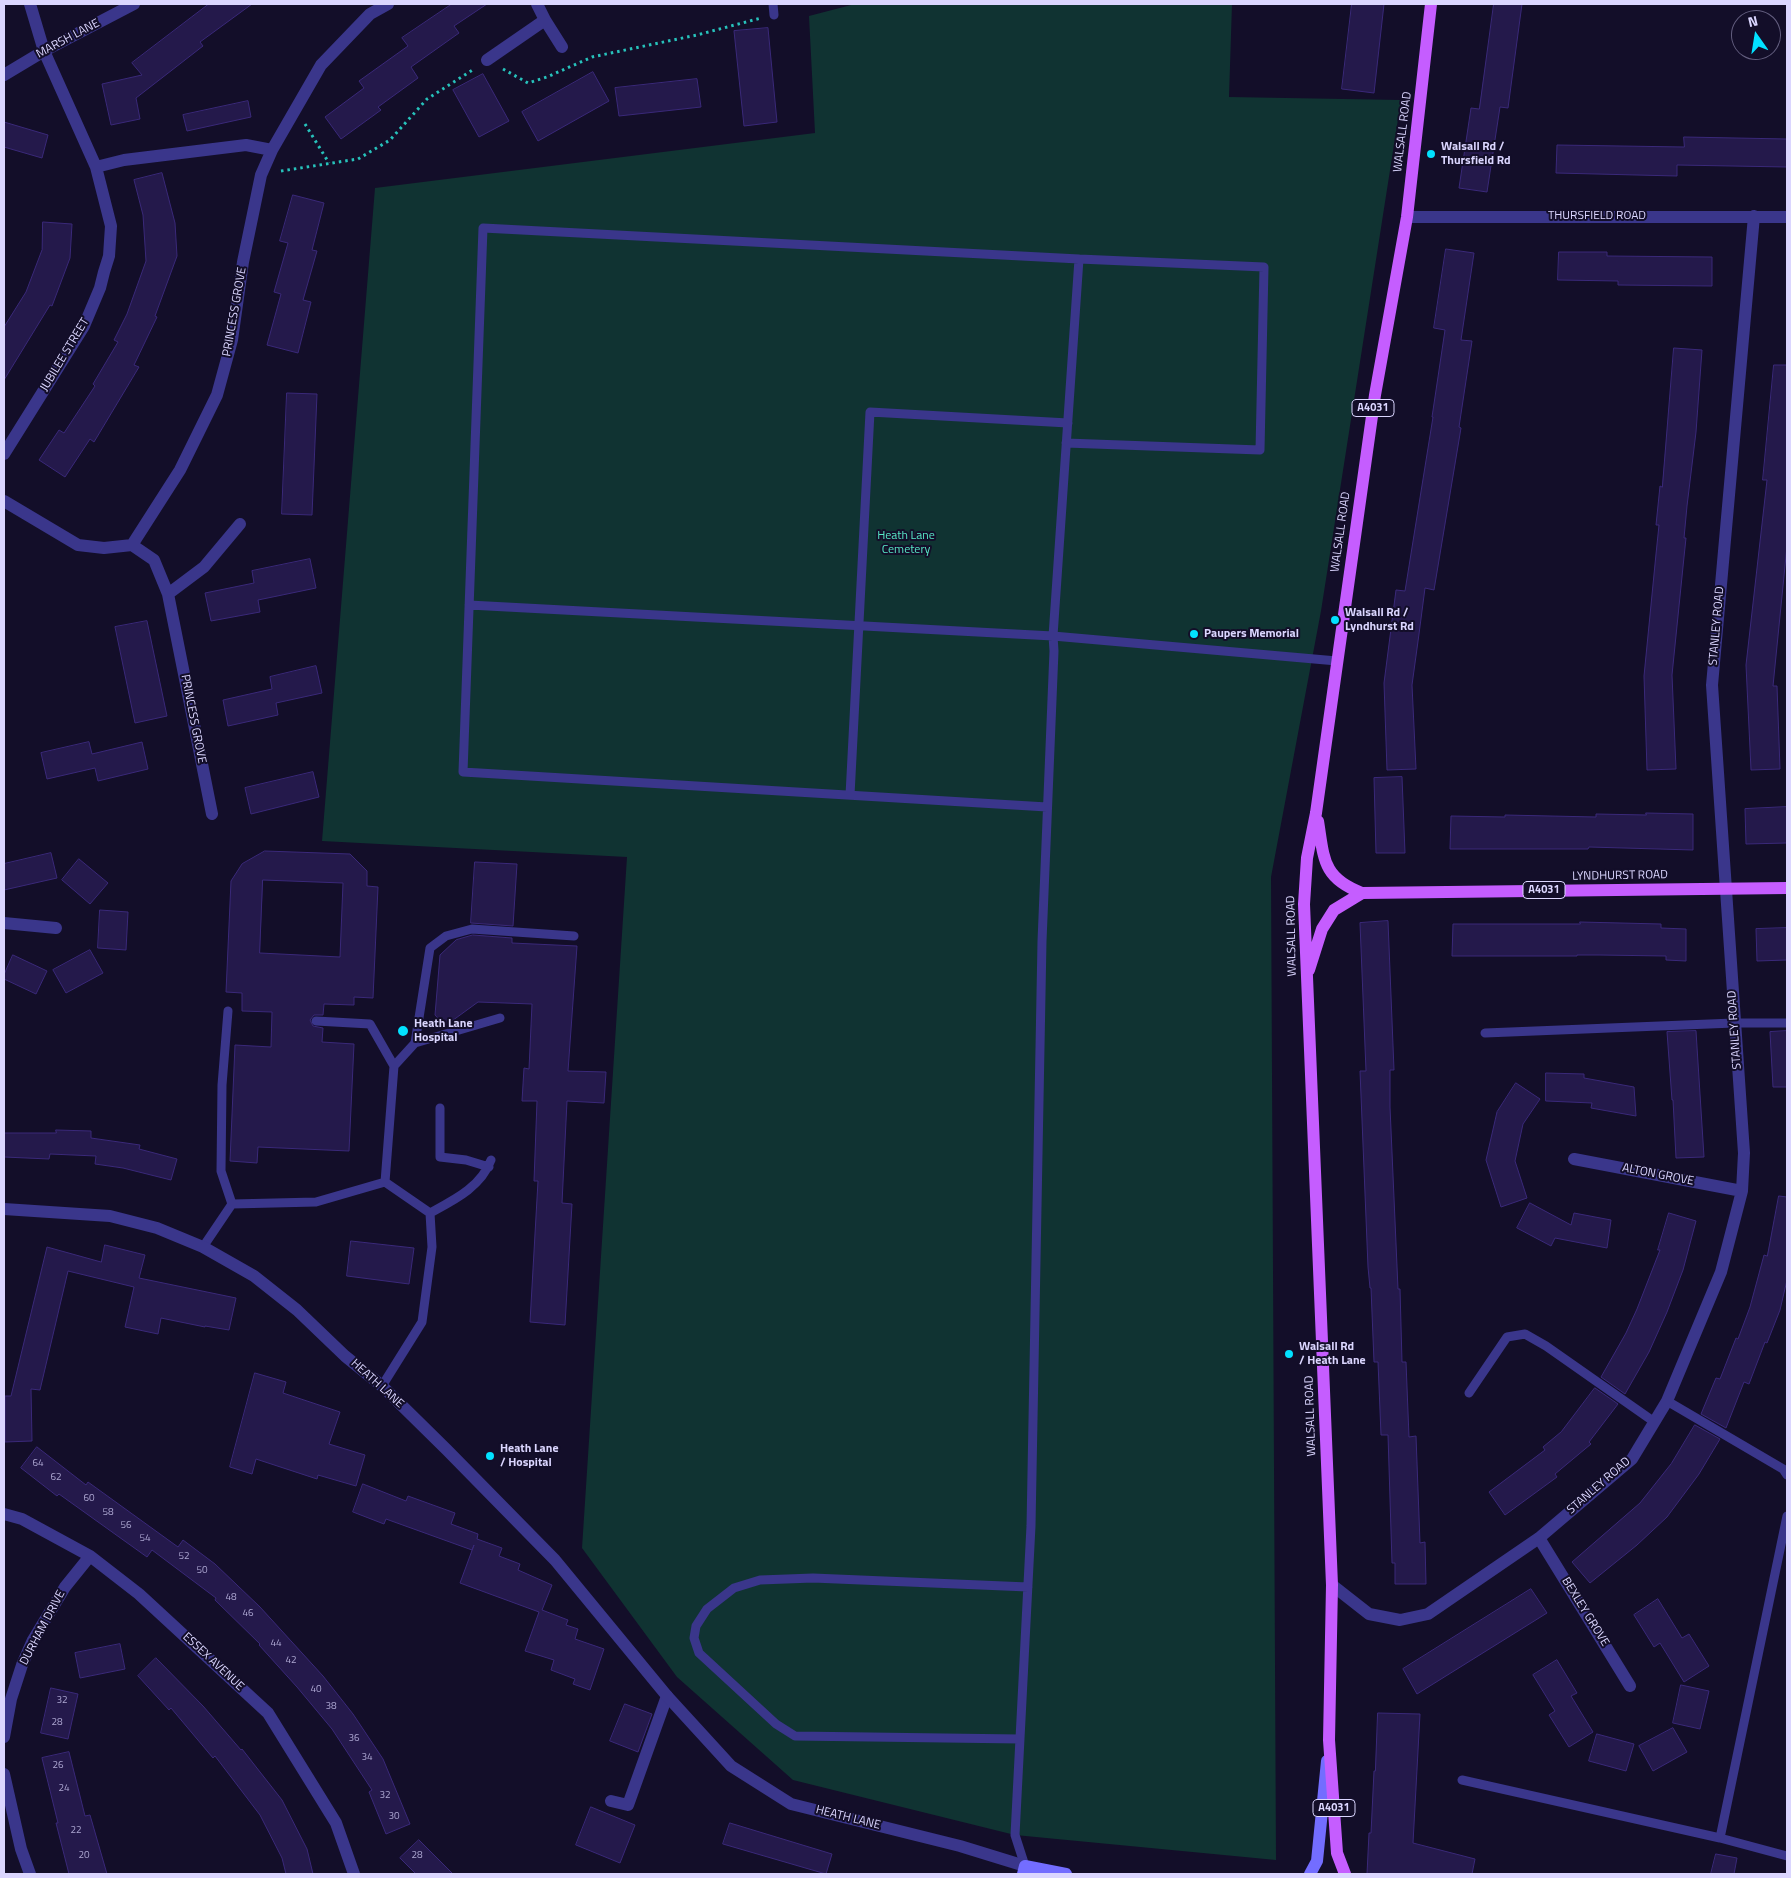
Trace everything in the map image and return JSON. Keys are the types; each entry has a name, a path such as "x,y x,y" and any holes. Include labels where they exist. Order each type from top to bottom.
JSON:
{"main road":[{"name":"WALSALL ROAD","path":"1345,1874 1337,1853 1329,1740 1332,1585 1304,904 1307,858 1316,813 1375,395 1407,216 1431,4"},
{"name":"LYNDHURST ROAD","path":"1316,813 1326,864 1338,881 1362,893 1787,888"},
{"name":"A4031","path":"1306,979 1322,929 1330,916 1334,910 1362,893"},
{"path":"1310,1874 1317,1861 1329,1740"},
{"name":"HEATH LANE","path":"1024,1870 1066,1874"}],"street":[{"name":"JUBILEE STREET","path":"4,454 84,326 100,288 109,256 111,226 96,167 44,52 30,4"},
{"name":"MARSH LANE","path":"4,75 134,4"},
{"name":"PRINCESS GROVE","path":"212,814 168,594 154,560 132,545 180,470 217,395 232,340 243,262 261,175 272,150 321,65 370,14 388,4"},
{"path":"537,4 562,46"},
{"path":"487,60 545,20"},
{"path":"96,167 124,160 246,145 272,150"},
{"name":"THURSFIELD ROAD","path":"1407,216 1787,217"},
{"name":"STANLEY ROAD","path":"1332,1585 1370,1614 1400,1620 1428,1614 1539,1538 1632,1459 1667,1401 1721,1272 1742,1191 1744,1153 1712,685 1754,216"},
{"path":"4,501 78,545 104,548 132,545"},
{"path":"168,594 204,568 240,524"},
{"path":"4,923 56,928"},
{"name":"ALTON GROVE","path":"1574,1159 1742,1191"},
{"name":"HEATH LANE","path":"4,1211 110,1216 157,1228 203,1247 254,1276 297,1310 345,1356 382,1386 555,1560 667,1696 731,1766 792,1804 960,1846 1024,1870"},
{"name":"ESSEX AVENUE","path":"4,1514 22,1519 90,1556 139,1594 268,1713 336,1823 354,1874"},
{"name":"BEXLEY GROVE","path":"1539,1538 1630,1686"},
{"name":"DURHAM DRIVE","path":"4,1736 11,1699 26,1657 64,1587 90,1556"},
{"path":"611,1801 628,1805 667,1696"},
{"path":"4,1774 21,1849 30,1874"}],"lane":[{"path":"773,4 774,15"},
{"path":"1047,807 464,772 483,228 1264,267 1260,450 1066,443"},
{"path":"1024,1870 1015,1835 1031,1526 1042,951 1053,636 1079,259"},
{"path":"850,796 870,412 1068,423"},
{"path":"469,605 1053,636 1336,662"},
{"path":"415,1043 430,948 446,936 472,930 574,936"},
{"path":"228,1011 222,1085 221,1171 232,1204"},
{"path":"394,1066 415,1043 500,1018"},
{"path":"316,1021 370,1024 394,1066 385,1182"},
{"path":"1485,1034 1734,1023 1787,1023"},
{"path":"430,1212 455,1199 477,1183 490,1164 440,1157 440,1108"},
{"path":"232,1204 316,1202 385,1182 430,1212"},
{"path":"203,1247 232,1204"},
{"path":"382,1386 422,1322 432,1247 430,1212"},
{"path":"1469,1393 1507,1337 1525,1334 1546,1346 1654,1421"},
{"path":"1667,1401 1783,1469 1787,1475"},
{"path":"1720,1838 1787,1516"},
{"path":"1020,1739 795,1736 776,1724 698,1653 694,1638 696,1626 707,1609 734,1588 760,1580 813,1578 1028,1587"},
{"path":"1462,1780 1720,1838 1787,1856"}],"path":[{"path":"261,175 358,159 390,140 427,99 487,60 528,83 547,77 592,56 697,35 774,15"},
{"path":"296,109 329,164"}],"green space":[{"name":"Heath Lane Cemetery","path":"855,4 1232,4 1229,97 1401,100 1321,611 1271,877 1276,1860 1015,1835 793,1780 677,1677 582,1548 627,857 322,841 375,188 815,133 809,16"}],"building":[{"path":"209,4 252,4 200,42 203,46 136,98 140,119 111,125 102,84 142,75 132,63"},
{"path":"452,4 487,4 454,26 459,33 411,67 418,78 378,107 381,110 341,139 325,117 364,88 359,81 408,46 402,38"},
{"path":"1352,4 1384,4 1374,93 1342,89"},
{"path":"1494,4 1522,4 1508,108 1500,107 1487,192 1459,188 1471,108 1479,109"},
{"path":"768,28 777,122 744,126 734,31"},
{"path":"593,72 609,101 538,141 522,112"},
{"path":"483,74 509,121 479,137 453,90"},
{"path":"697,79 701,107 619,116 615,88"},
{"path":"248,101 251,117 187,131 183,115"},
{"path":"4,122 48,135 42,158 4,147"},
{"path":"1684,137 1787,139 1787,167 1677,165 1677,176 1556,173 1557,145 1684,147"},
{"path":"162,173 175,223 177,256 155,316 157,317 134,365 139,367 94,442 90,439 65,477 39,460 59,430 64,433 95,386 93,384 118,342 114,340 127,314 146,261 143,215 134,180"},
{"path":"293,195 324,203 312,250 317,251 303,300 311,302 298,353 267,345 281,294 274,292 288,243 280,241"},
{"path":"43,222 72,224 70,258 52,306 50,305 4,380 4,327 26,292 42,250"},
{"path":"1446,249 1474,253 1461,340 1472,341 1459,427 1461,428 1434,590 1425,588 1412,685 1416,769 1387,770 1384,683 1396,590 1405,591 1433,417 1445,330 1434,328"},
{"path":"1559,252 1607,252 1607,256 1712,257 1712,286 1618,285 1618,281 1558,280"},
{"path":"1674,348 1702,350 1696,432 1687,506 1684,538 1686,538 1672,675 1676,769 1647,770 1644,676 1659,525 1656,525 1660,486 1662,487"},
{"path":"1774,365 1787,365 1787,546 1773,686 1777,686 1780,769 1751,770 1746,665 1767,480 1763,480"},
{"path":"287,393 317,394 312,515 282,514"},
{"path":"310,559 316,588 258,600 260,612 211,621 205,593 254,583 252,571"},
{"path":"147,621 167,716 135,723 115,627"},
{"path":"316,666 322,693 276,703 278,715 228,726 223,700 272,689 270,677"},
{"path":"89,742 92,754 142,742 148,769 98,781 95,768 47,779 41,753"},
{"path":"313,772 319,797 251,814 245,788"},
{"path":"1402,777 1405,853 1376,853 1374,778"},
{"path":"1787,807 1787,843 1746,844 1745,809"},
{"path":"1646,813 1693,814 1693,850 1589,847 1588,849 1450,849 1451,816 1596,817 1596,814 1646,815"},
{"path":"265,851 350,854 367,871 367,886 378,887 373,998 354,997 354,1005 324,1004 323,1015 314,1015 310,1020 313,1026 323,1028 322,1042 354,1044 349,1151 258,1147 257,1163 230,1161 235,1045 271,1047 272,1012 242,1011 242,993 226,992 231,881 242,864","holes":["263,880 343,883 340,957 260,953"]},
{"path":"51,853 57,878 4,890 4,864"},
{"path":"79,859 108,883 90,904 62,880"},
{"path":"475,862 517,864 513,926 471,923"},
{"path":"100,910 128,912 126,950 98,948"},
{"path":"1388,921 1394,1070 1390,1070 1390,1107 1402,1362 1406,1362 1409,1437 1416,1436 1420,1543 1425,1542 1426,1584 1395,1584 1395,1563 1392,1563 1388,1435 1381,1435 1378,1362 1374,1362 1371,1288 1368,1267 1360,1071 1366,1071 1360,923"},
{"path":"1580,922 1661,924 1661,928 1686,929 1686,961 1666,960 1666,956 1452,956 1453,924 1580,924"},
{"path":"1787,928 1787,960 1757,961 1756,929"},
{"path":"473,935 512,938 512,943 577,946 568,1071 606,1072 604,1103 567,1101 562,1203 572,1204 565,1325 530,1322 538,1181 534,1181 537,1101 522,1101 524,1068 529,1069 532,1004 478,1002 445,1026 435,1015 440,955 456,940"},
{"path":"90,950 103,973 66,993 53,970"},
{"path":"13,955 47,971 36,994 4,979"},
{"path":"1696,1031 1704,1157 1676,1158 1667,1032"},
{"path":"1787,1031 1787,1087 1773,1087 1770,1032"},
{"path":"1546,1073 1584,1074 1584,1078 1634,1087 1636,1116 1591,1108 1592,1103 1546,1101"},
{"path":"1516,1083 1540,1099 1523,1124 1515,1161 1527,1198 1501,1207 1486,1160 1497,1112"},
{"path":"56,1130 91,1131 91,1138 140,1145 139,1149 177,1159 171,1180 123,1168 95,1164 96,1156 50,1154 49,1159 4,1157 4,1133 56,1133"},
{"path":"1779,1196 1787,1197 1787,1280 1780,1310 1767,1343 1765,1342 1749,1384 1744,1382 1726,1428 1701,1414 1716,1378 1720,1379 1750,1307 1764,1255 1767,1256"},
{"path":"1530,1203 1571,1225 1574,1213 1611,1220 1607,1248 1555,1238 1551,1246 1517,1228"},
{"path":"1669,1213 1696,1221 1683,1270 1667,1312 1649,1352 1625,1394 1601,1377 1626,1333 1637,1309 1660,1250 1658,1250"},
{"path":"351,1241 414,1248 409,1284 347,1276"},
{"path":"105,1245 145,1255 139,1278 236,1298 229,1330 161,1318 158,1334 125,1327 134,1287 68,1271 40,1390 31,1389 32,1441 5,1442 5,1396 11,1396 47,1247 101,1262"},
{"path":"255,1373 286,1382 283,1393 340,1412 329,1444 365,1455 356,1486 318,1475 317,1479 256,1459 252,1474 230,1467"},
{"path":"1595,1388 1618,1404 1589,1442 1591,1444 1555,1474 1557,1477 1505,1515 1489,1492 1545,1450 1543,1447 1561,1432"},
{"path":"1695,1425 1720,1439 1699,1474 1667,1517 1637,1545 1590,1583 1572,1562 1640,1503 1671,1464"},
{"path":"37,1447 86,1485 88,1482 178,1547 183,1540 215,1564 260,1607 323,1676 353,1714 383,1759 410,1824 386,1834 369,1792 372,1790 332,1729 260,1644 215,1600 216,1598 152,1550 147,1557 59,1494 57,1496 21,1468"},
{"path":"363,1484 406,1501 408,1496 455,1513 451,1524 478,1534 477,1539 502,1548 499,1556 520,1564 518,1570 552,1585 542,1610 568,1620 566,1625 578,1629 575,1639 604,1649 590,1690 573,1684 575,1679 551,1670 554,1660 525,1651 539,1612 460,1583 474,1545 472,1550 386,1519 384,1524 353,1512"},
{"path":"1531,1589 1547,1613 1417,1694 1403,1669"},
{"path":"1658,1599 1682,1638 1689,1634 1709,1666 1684,1682 1660,1643 1654,1647 1634,1615"},
{"path":"120,1644 125,1669 80,1678 75,1653"},
{"path":"156,1658 242,1749 282,1800 307,1849 313,1874 286,1874 282,1858 260,1815 215,1756 213,1758 171,1708 169,1710 138,1676"},
{"path":"1557,1660 1577,1693 1571,1696 1593,1732 1569,1747 1549,1715 1555,1711 1533,1675"},
{"path":"1681,1685 1709,1691 1700,1729 1673,1723"},
{"path":"51,1688 78,1694 68,1739 41,1733"},
{"path":"625,1704 652,1714 638,1752 610,1741"},
{"path":"1378,1713 1420,1714 1413,1843 1475,1859 1472,1874 1367,1874"},
{"path":"1673,1728 1687,1752 1653,1771 1639,1746"},
{"path":"1597,1734 1634,1744 1626,1771 1589,1761"},
{"path":"69,1752 85,1816 90,1815 107,1874 69,1874 42,1758"},
{"path":"591,1807 635,1825 620,1863 576,1845"},
{"path":"730,1823 832,1854 826,1874 723,1844"},
{"path":"419,1840 453,1874 416,1874 400,1858"},
{"path":"1716,1854 1737,1858 1734,1874 1711,1874"}],"place":[{"name":"Walsall Rd / Thursfield Rd","path":"1431,154"},
{"name":"Walsall Rd / Lyndhurst Rd","path":"1335,620"},
{"name":"Paupers Memorial","path":"1194,634"},
{"name":"Heath Lane Hospital","path":"403,1031"},
{"name":"Walsall Rd / Heath Lane","path":"1289,1354"},
{"name":"Heath Lane / Hospital","path":"490,1456"}]}
